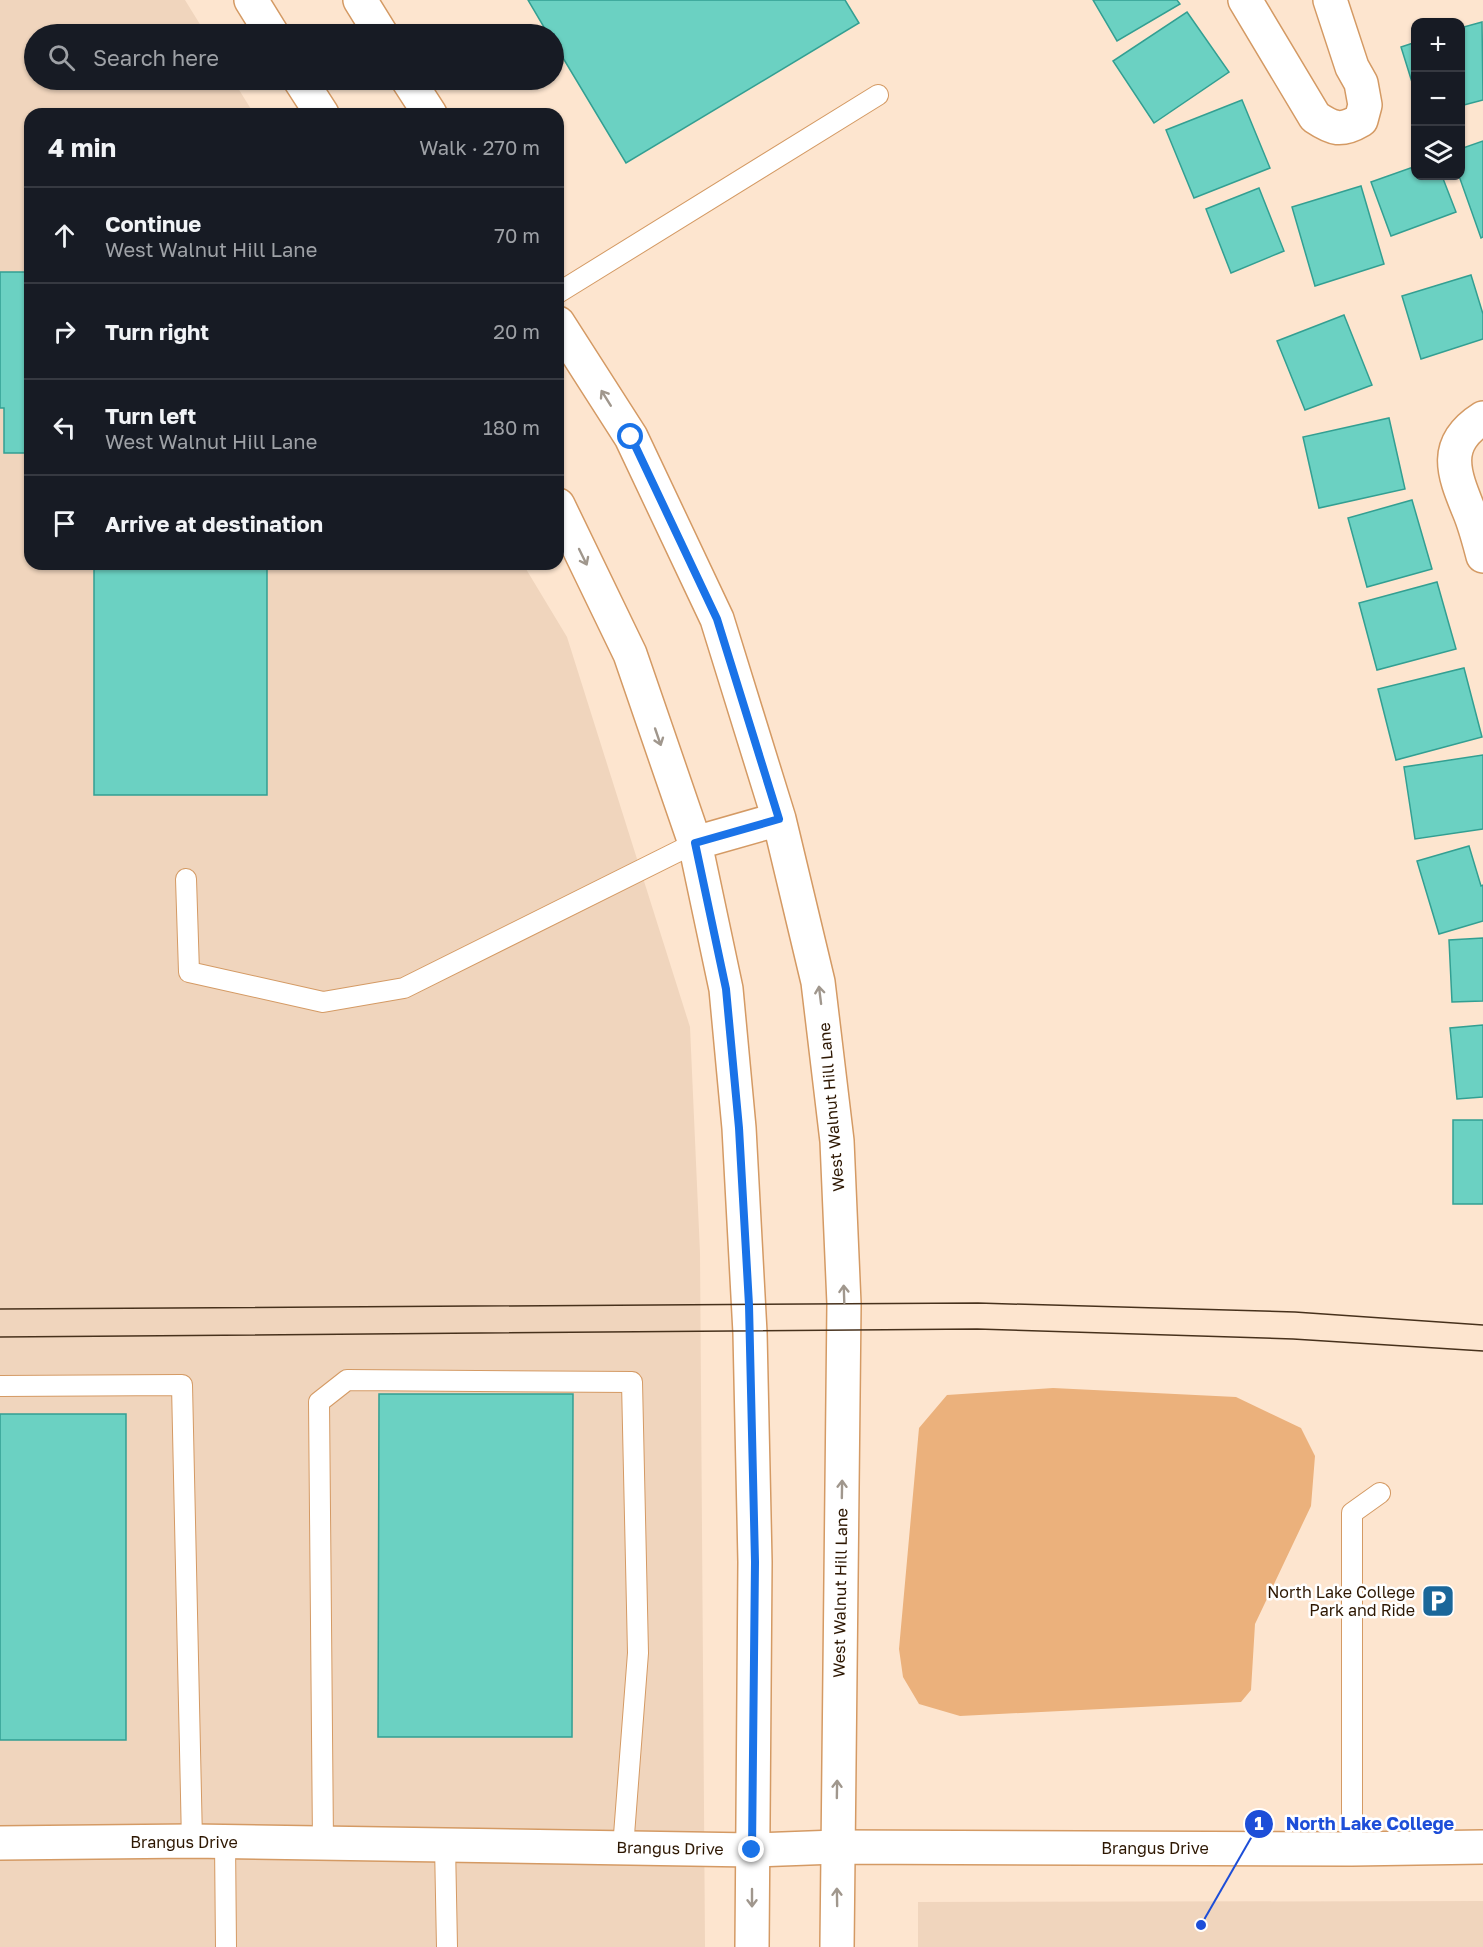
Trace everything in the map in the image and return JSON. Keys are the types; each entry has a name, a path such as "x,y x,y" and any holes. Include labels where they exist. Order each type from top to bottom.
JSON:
{"main road":[{"path":"251,0 266,24"},
{"path":"360,0 375,24"},
{"path":"1245,0 1315,117 1332,128 1349,127 1361,120 1365,105 1361,83 1352,67 1330,0"},
{"path":"306,90 318,108"},
{"path":"414,90 425,108"},
{"name":"West Walnut Hill Lane","path":"564,331 631,437 717,619 779,819 818,982 837,1141 844,1331 836,1847 837,1947"},
{"path":"1483,418 1465,429 1456,446 1456,483 1470,513 1483,556"},
{"path":"564,517 630,654 695,843 726,989 739,1128 749,1305 755,1562 752,1947"},
{"path":"695,843 779,819"},
{"name":"Brangus Drive","path":"0,1843 192,1841 752,1850 836,1847 1352,1849 1483,1846"}],"lane":[{"path":"564,289 878,95"},
{"path":"186,879 189,972 322,1002 404,988 695,843"},
{"path":"322,1843 319,1402 346,1380 632,1382 638,1653 623,1848"},
{"path":"0,1386 182,1385 192,1841"},
{"path":"1352,1849 1352,1513 1380,1493"},
{"path":"225,1842 226,1947"},
{"path":"446,1845 447,1947"}],"shaded area":[{"path":"0,0 185,0 200,24 24,24 24,90 239,90 250,108 24,108 24,570 527,570 567,637 690,1027 700,1253 705,1947 0,1947"},
{"path":"1053,1388 1236,1397 1301,1428 1315,1456 1311,1506 1255,1624 1251,1690 1241,1702 960,1716 919,1704 903,1677 899,1649 919,1428 947,1395"},
{"path":"1483,1901 1483,1947 918,1947 918,1902"}],"building":[{"path":"528,0 845,0 859,23 626,163 564,60 564,24 542,24"},
{"path":"1093,0 1177,0 1180,4 1117,41"},
{"path":"1187,12 1229,72 1154,123 1113,61"},
{"path":"1482,22 1483,100 1465,105 1465,72 1465,27"},
{"path":"1411,44 1411,79 1401,47"},
{"path":"1242,100 1270,168 1194,198 1166,130"},
{"path":"1483,141 1483,237 1481,238 1460,180 1465,180 1465,147"},
{"path":"1411,168 1411,180 1444,180 1456,212 1391,236 1371,182"},
{"path":"1361,186 1384,264 1315,286 1292,207"},
{"path":"1259,188 1284,251 1231,273 1206,209"},
{"path":"0,272 24,272 24,453 4,453 4,408 0,408"},
{"path":"1471,275 1483,314 1483,339 1421,359 1402,296"},
{"path":"1344,315 1372,385 1305,410 1277,341"},
{"path":"1389,418 1405,489 1319,508 1303,437"},
{"path":"1412,500 1432,569 1367,587 1348,518"},
{"path":"94,570 267,570 267,795 94,795"},
{"path":"1437,582 1456,649 1377,670 1359,603"},
{"path":"1464,668 1482,737 1396,760 1378,689"},
{"path":"1483,755 1483,829 1415,839 1404,767"},
{"path":"1469,846 1481,886 1483,885 1483,921 1439,934 1417,861"},
{"path":"1483,938 1483,1001 1452,1002 1449,940"},
{"path":"1483,1025 1483,1097 1457,1099 1450,1028"},
{"path":"1453,1120 1483,1120 1483,1204 1453,1204"},
{"path":"379,1394 573,1394 572,1737 378,1737"},
{"path":"0,1414 126,1414 126,1740 0,1740"}],"tram line":[{"path":"0,1309 978,1303 1295,1312 1483,1325"},
{"path":"0,1337 977,1329 1293,1339 1483,1351"}],"place":[{"name":"North Lake College Park and Ride","path":"1438,1601"},
{"name":"North Lake College","path":"1201,1925"}],"route":[{"path":"631,437 717,619 779,819 695,843 726,989 739,1128 749,1305 755,1562 752,1850"}]}
